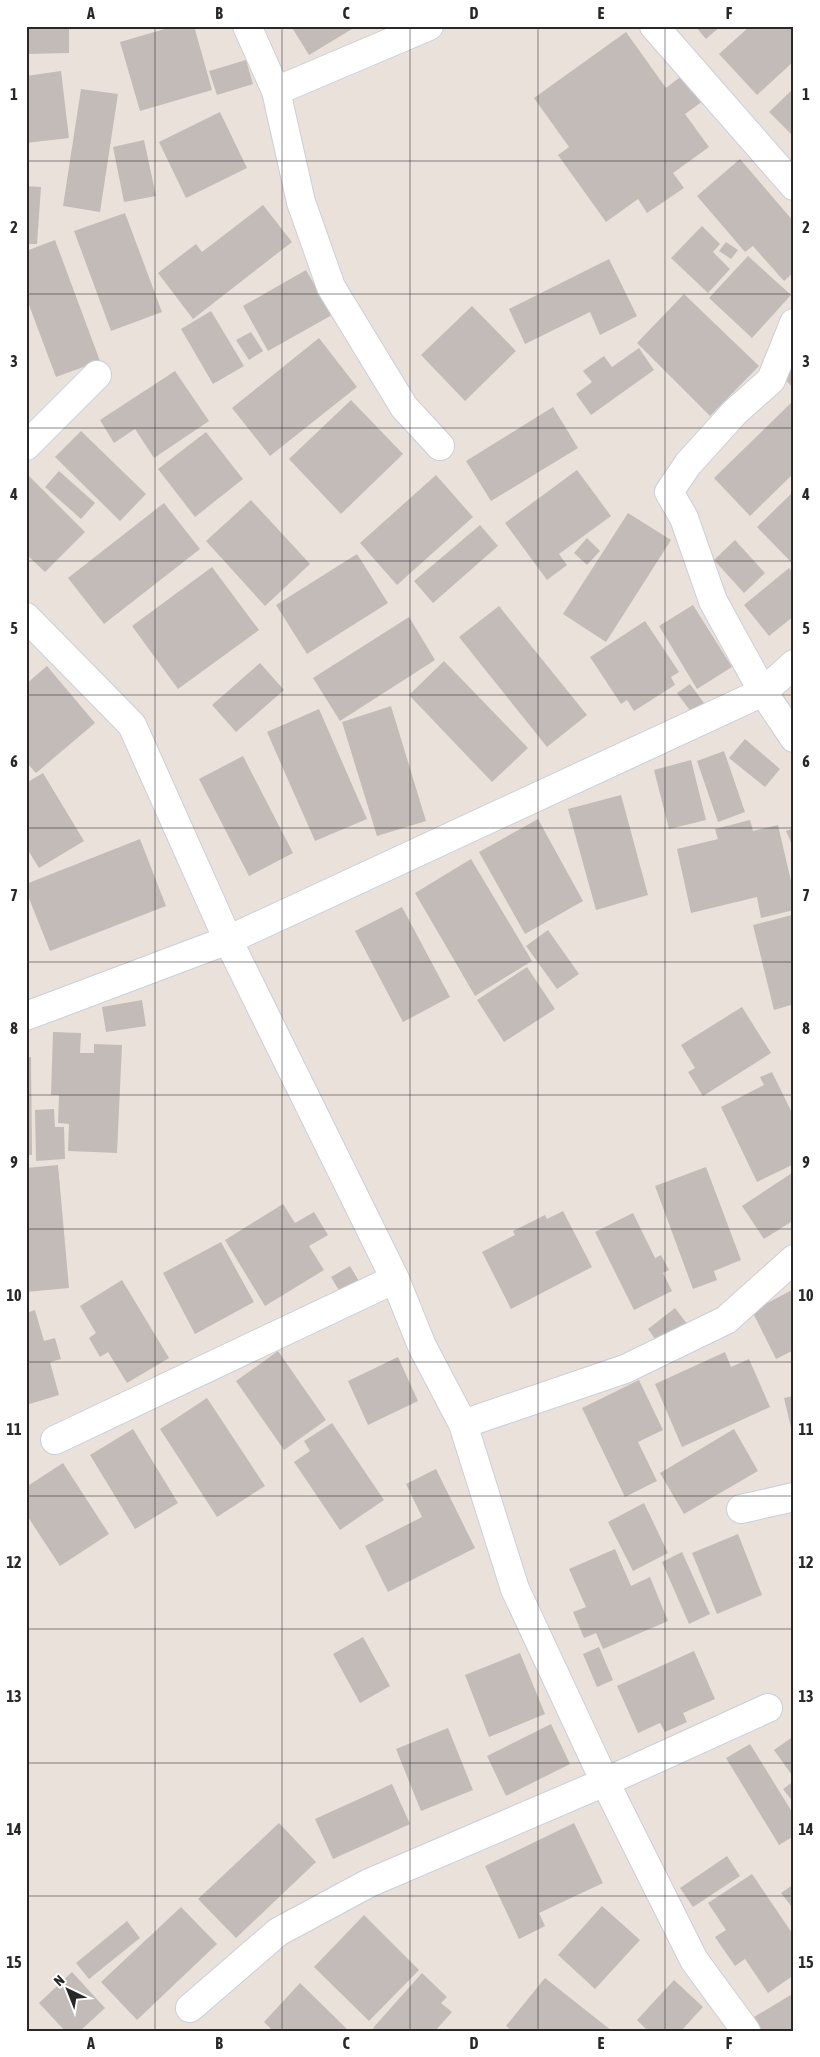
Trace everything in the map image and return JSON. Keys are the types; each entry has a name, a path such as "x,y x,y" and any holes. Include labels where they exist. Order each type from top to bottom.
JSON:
{"street":[{"path":"247,26 276,91 300,202 331,287 404,407 440,446"},
{"path":"276,91 428,26"},
{"path":"654,26 794,186"},
{"path":"794,324 771,380 735,412 688,464 668,492 684,518 713,601 763,692 794,738"},
{"path":"26,446 97,375"},
{"path":"26,617 132,725 228,940 395,1279 422,1346 463,1424 515,1590 605,1782 694,1960 746,2031"},
{"path":"26,1016 228,940 763,692 794,664"},
{"path":"463,1424 625,1369 726,1320 794,1259"},
{"path":"55,1440 395,1279"},
{"path":"741,1509 794,1497"},
{"path":"190,2008 278,1932 369,1883 605,1782 768,1708"}],"building":[{"path":"26,26 69,26 69,53 26,54"},
{"path":"175,26 194,26 212,90 140,111 120,42"},
{"path":"291,26 357,26 309,55"},
{"path":"695,26 721,26 706,39"},
{"path":"750,26 794,26 794,61 757,95 719,54"},
{"path":"626,32 666,88 684,74 703,101 685,114 709,147 673,173 684,188 647,213 638,199 606,222 558,155 569,147 534,98"},
{"path":"246,60 253,84 217,95 209,71"},
{"path":"61,71 69,138 26,143 26,76"},
{"path":"794,88 794,137 769,112"},
{"path":"81,89 118,94 100,212 63,206"},
{"path":"220,112 247,168 186,198 159,142"},
{"path":"144,140 156,196 124,202 113,147"},
{"path":"740,159 794,222 794,272 784,281 753,246 745,252 697,196"},
{"path":"26,186 41,187 37,244 26,244"},
{"path":"263,205 292,242 193,319 158,273 196,244 202,252"},
{"path":"125,213 162,312 111,331 74,231"},
{"path":"702,226 720,244 713,252 730,269 708,293 671,258"},
{"path":"55,240 100,361 56,377 26,297 26,251"},
{"path":"726,242 738,250 731,259 719,251"},
{"path":"748,256 791,295 752,338 709,298"},
{"path":"609,259 637,316 600,335 590,312 525,344 509,309"},
{"path":"306,270 332,315 268,351 243,306"},
{"path":"684,294 759,366 710,416 637,343"},
{"path":"472,306 516,351 465,401 421,355"},
{"path":"211,311 244,366 213,384 181,329"},
{"path":"251,332 263,351 249,360 236,340"},
{"path":"319,338 357,387 270,456 232,408"},
{"path":"639,348 654,370 591,415 576,394 592,382 583,371 604,356 612,367"},
{"path":"794,366 794,389 782,376"},
{"path":"175,371 209,421 154,458 135,429 114,443 100,420"},
{"path":"351,400 403,454 341,514 289,459"},
{"path":"794,400 794,473 750,516 714,478"},
{"path":"553,407 578,448 491,501 466,461"},
{"path":"81,431 146,494 120,521 55,457"},
{"path":"206,432 243,479 195,517 158,469"},
{"path":"577,470 611,516 559,554 567,565 547,580 505,523"},
{"path":"59,471 95,503 81,519 45,487"},
{"path":"26,473 85,532 45,572 26,554"},
{"path":"436,475 473,517 397,585 360,543"},
{"path":"794,491 794,565 757,527"},
{"path":"251,500 310,564 265,606 206,541"},
{"path":"164,503 200,549 104,624 68,578"},
{"path":"628,513 671,540 606,642 563,614"},
{"path":"480,525 498,546 433,603 414,581"},
{"path":"587,538 600,551 587,565 574,553"},
{"path":"735,540 765,573 744,593 714,560"},
{"path":"357,554 388,603 307,654 276,605"},
{"path":"212,567 259,630 178,689 132,626"},
{"path":"789,568 794,574 794,616 769,636 744,605"},
{"path":"693,605 732,667 697,689 659,626"},
{"path":"499,606 587,715 547,747 459,637"},
{"path":"409,617 435,660 340,721 313,678"},
{"path":"645,621 679,672 671,677 675,685 634,711 627,700 621,704 590,657"},
{"path":"444,661 528,748 492,782 409,695"},
{"path":"260,663 284,690 236,732 212,705"},
{"path":"47,666 95,723 36,773 26,762 26,684"},
{"path":"690,684 707,707 694,716 677,693"},
{"path":"391,706 426,821 377,836 342,722"},
{"path":"319,709 367,819 315,841 267,732"},
{"path":"745,739 780,769 765,787 729,758"},
{"path":"724,751 745,812 718,822 697,761"},
{"path":"243,756 293,853 249,876 199,779"},
{"path":"691,760 706,820 669,829 654,770"},
{"path":"43,773 84,841 39,868 26,847 26,783"},
{"path":"621,795 648,895 596,910 568,809"},
{"path":"538,819 583,901 525,934 479,852"},
{"path":"750,820 753,831 778,825 794,894 794,910 761,918 757,897 691,913 677,849 718,839 715,829"},
{"path":"794,828 794,849 786,831"},
{"path":"140,839 166,906 50,951 26,891 26,884"},
{"path":"471,859 532,961 475,996 415,893"},
{"path":"402,907 450,997 403,1022 355,931"},
{"path":"792,915 794,923 794,1004 774,1010 753,925"},
{"path":"548,930 579,974 557,989 526,946"},
{"path":"527,967 555,1009 504,1042 477,1000"},
{"path":"142,1000 146,1026 106,1032 102,1007"},
{"path":"742,1007 771,1053 703,1096 688,1072 695,1068 681,1045"},
{"path":"53,1032 81,1033 80,1053 94,1053 94,1044 122,1045 117,1153 68,1151 69,1124 58,1123 59,1095 51,1095"},
{"path":"26,1057 31,1057 32,1155 26,1155"},
{"path":"772,1072 794,1117 794,1164 757,1182 721,1107 764,1085 760,1077"},
{"path":"54,1109 55,1127 64,1127 65,1159 36,1161 35,1110"},
{"path":"58,1165 69,1288 26,1292 26,1168"},
{"path":"706,1167 741,1260 714,1271 717,1280 693,1289 655,1186"},
{"path":"792,1173 794,1177 794,1220 764,1239 742,1206"},
{"path":"283,1204 295,1223 314,1212 328,1235 309,1246 324,1270 265,1306 225,1240"},
{"path":"563,1211 592,1267 511,1309 482,1252 515,1235 513,1231 545,1215 547,1219"},
{"path":"633,1213 655,1258 661,1255 669,1270 663,1273 672,1291 634,1310 595,1232"},
{"path":"221,1242 254,1302 195,1334 163,1273"},
{"path":"350,1266 360,1283 341,1294 331,1277"},
{"path":"122,1280 169,1358 127,1383 108,1352 100,1357 89,1338 96,1333 80,1306"},
{"path":"794,1289 794,1350 776,1359 752,1311"},
{"path":"675,1308 688,1325 660,1346 648,1329"},
{"path":"35,1310 44,1341 55,1338 61,1359 50,1362 59,1395 26,1405 26,1313"},
{"path":"278,1351 326,1420 284,1450 236,1381"},
{"path":"725,1352 731,1367 749,1359 770,1407 682,1447 655,1384"},
{"path":"398,1357 418,1401 368,1425 348,1381"},
{"path":"639,1380 663,1430 638,1442 657,1481 625,1497 582,1408"},
{"path":"794,1396 794,1436 793,1436 784,1398"},
{"path":"207,1398 265,1486 217,1517 160,1429"},
{"path":"332,1423 384,1500 340,1530 294,1462 310,1451 304,1441"},
{"path":"133,1429 178,1503 135,1529 90,1455"},
{"path":"734,1429 758,1471 684,1514 660,1473"},
{"path":"63,1463 109,1534 60,1566 26,1514 26,1487"},
{"path":"436,1469 475,1548 388,1592 365,1546 422,1517 406,1484"},
{"path":"644,1503 668,1553 633,1571 608,1522"},
{"path":"738,1534 762,1595 717,1614 692,1553"},
{"path":"615,1549 631,1586 650,1577 668,1621 603,1649 596,1633 584,1638 573,1612 586,1607 569,1569"},
{"path":"682,1552 710,1614 689,1624 662,1562"},
{"path":"363,1637 390,1686 360,1703 333,1654"},
{"path":"599,1647 613,1680 597,1687 583,1654"},
{"path":"694,1651 715,1699 683,1713 687,1722 665,1732 660,1723 638,1733 617,1686"},
{"path":"520,1653 545,1714 489,1737 465,1675"},
{"path":"551,1724 570,1764 506,1796 487,1756"},
{"path":"448,1728 473,1790 421,1811 396,1749"},
{"path":"794,1736 794,1778 774,1750"},
{"path":"750,1744 794,1815 794,1836 779,1845 726,1758"},
{"path":"794,1781 794,1803 783,1789"},
{"path":"392,1784 410,1824 333,1859 315,1819"},
{"path":"279,1823 316,1862 236,1938 198,1899"},
{"path":"574,1823 603,1883 539,1913 545,1926 519,1939 485,1866"},
{"path":"727,1856 740,1876 693,1907 680,1888"},
{"path":"752,1874 794,1936 794,1975 768,1993 745,1959 735,1966 715,1937 726,1930 708,1903"},
{"path":"794,1884 794,1910 781,1893"},
{"path":"602,1906 640,1940 595,1989 558,1955"},
{"path":"181,1907 217,1944 137,2020 101,1982"},
{"path":"364,1915 419,1970 369,2021 314,1967"},
{"path":"127,1921 140,1938 89,1979 76,1963"},
{"path":"72,1972 105,2008 80,2031 65,2031 39,2003"},
{"path":"422,1973 447,1997 441,2003 452,2012 435,2031 376,2031 373,2028"},
{"path":"545,1978 612,2031 512,2031 506,2026"},
{"path":"674,1980 703,2007 681,2031 648,2031 637,2020"},
{"path":"300,1983 349,2031 273,2031 264,2022"},
{"path":"794,1993 794,2031 762,2031 754,2017"}]}
